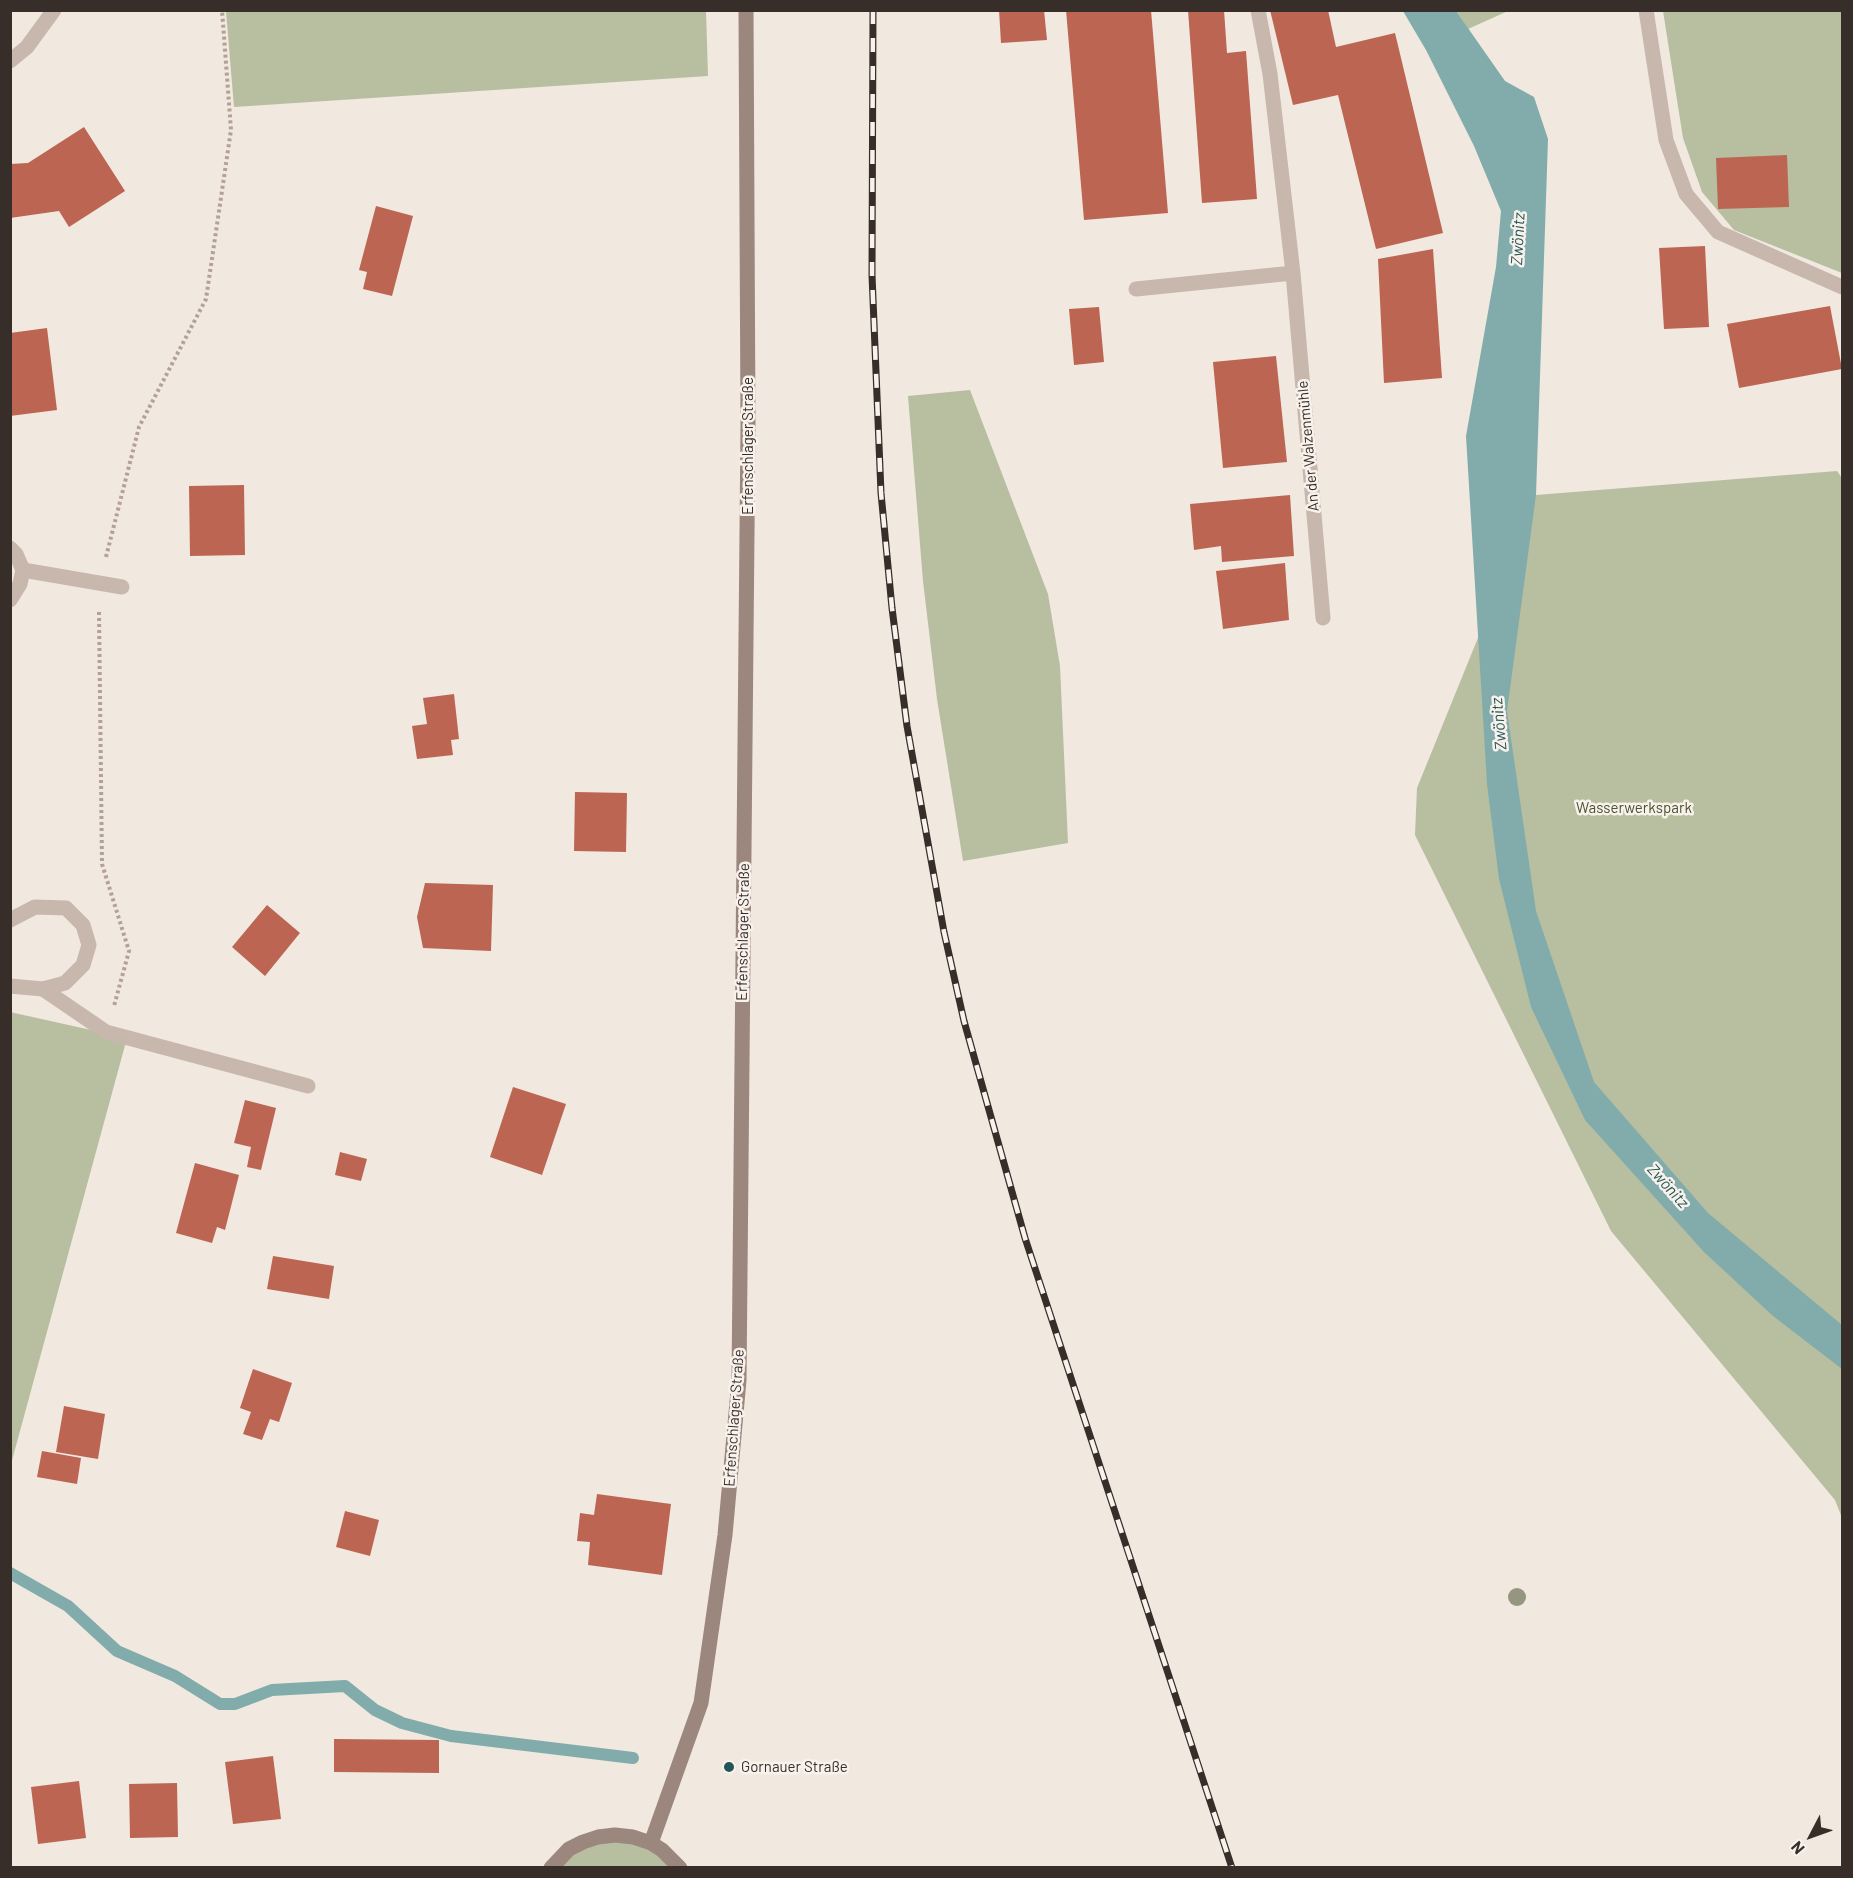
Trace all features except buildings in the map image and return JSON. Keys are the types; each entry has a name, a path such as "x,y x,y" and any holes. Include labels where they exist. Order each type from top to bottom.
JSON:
{"main road":[{"name":"Erfenschlager Straße","path":"651,1843 701,1703 725,1535 739,1380 748,426 746,10"},
{"path":"551,1868 569,1849 583,1842 598,1837 624,1836 651,1843 662,1850 680,1868"}],"street":[{"path":"10,62 27,47 54,10"},
{"name":"An der Walzenmühle","path":"1258,10 1270,74 1293,273 1323,618"},
{"path":"1646,10 1666,140 1686,194 1718,232 1842,288"},
{"path":"1136,288 1293,273"},
{"path":"10,548 16,554 23,570 14,598 10,600"},
{"path":"23,570 122,587"},
{"path":"10,920 35,907 66,908 83,925 89,945 82,965 65,983 43,989 10,986"},
{"path":"43,989 106,1032 308,1086"}],"path":[{"path":"106,1032 129,951 102,864 99,583 139,428 206,299 231,130 222,10"}],"green space":[{"path":"226,11 706,11 708,76 234,107"},
{"path":"1456,11 1508,11 1468,29"},
{"path":"1663,11 1842,11 1842,273 1734,230 1702,192 1683,138"},
{"path":"970,390 1048,594 1060,666 1068,843 963,861 937,699 923,581 908,396"},
{"name":"Wasserwerkspark","path":"1837,471 1842,478 1842,1518 1835,1500 1611,1231 1415,835 1417,788 1536,495"},
{"path":"10,1012 127,1038 11,1464"},
{"path":"633,1837 680,1868 551,1868 569,1849"}],"water":[{"name":"Zwönitz","path":"1403,11 1456,11 1505,81 1534,97 1548,139 1536,495 1507,711 1536,911 1594,1082 1708,1213 1842,1325 1842,1369 1773,1316 1704,1252 1585,1120 1531,1007 1499,879 1487,784 1466,436 1496,267 1501,211 1474,146 1426,50"}],"waterway":[{"path":"10,1573 68,1606 117,1651 175,1676 220,1704 235,1704 272,1690 345,1686 375,1710 402,1723 451,1736 633,1758"}],"railway":[{"path":"873,10 872,275 881,493 892,608 907,726 944,932 964,1021 1025,1238 1232,1868"}],"place":[{"name":"Gornauer Straße","path":"729,1767"}]}
